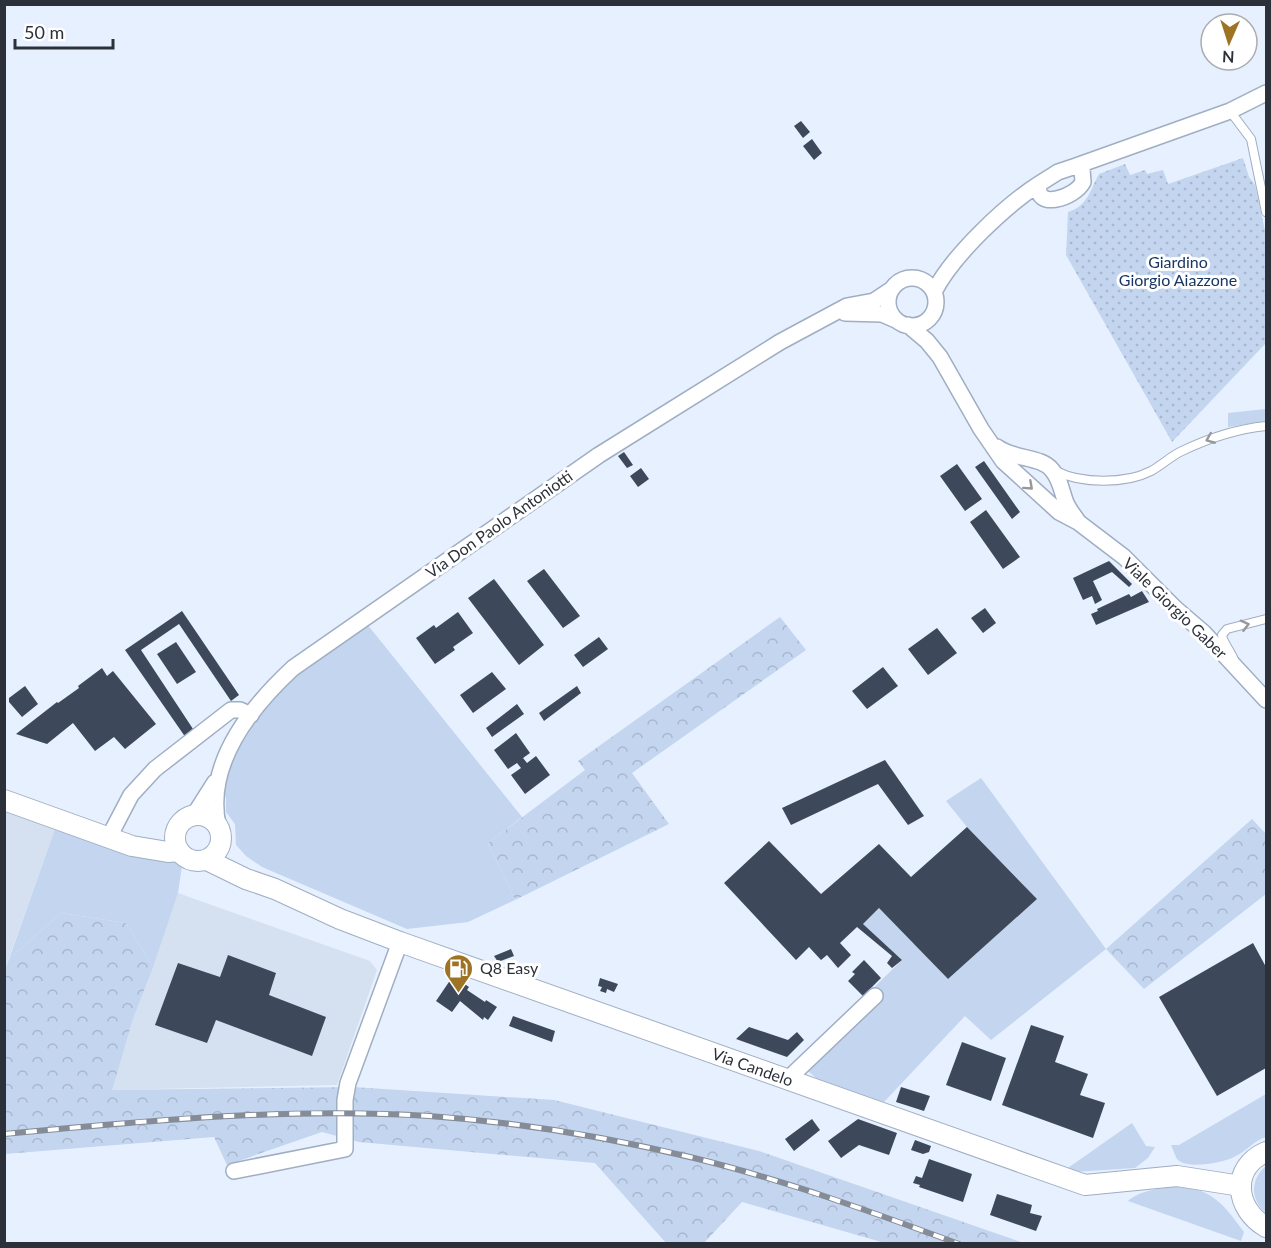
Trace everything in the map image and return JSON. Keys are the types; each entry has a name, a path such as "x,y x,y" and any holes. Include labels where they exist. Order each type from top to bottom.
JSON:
{"street":[{"path":"934,292 952,263 1018,198 1058,172 1230,111 1266,93"},
{"path":"1009,208 1035,198 1055,200 1074,194 1093,167 1125,149"},
{"path":"1076,166 1082,169 1083,182"},
{"path":"1039,184 1038,189 1045,199"},
{"path":"914,278 926,282 934,292 936,305 930,316 920,324 902,322 889,308 889,295 892,289 901,280 929,275 952,263"},
{"name":"Via Don Paolo Antoniotti","path":"219,834 214,794 217,780 229,752 251,715 276,684 293,668 599,455 780,342 847,306 874,301 892,289"},
{"name":"Via Don Paolo Antoniotti","path":"827,316 846,313 882,314 902,322"},
{"name":"Viale Giorgio Gaber","path":"930,316 933,338 940,357"},
{"name":"Viale Giorgio Gaber","path":"902,322 922,336 940,357 1003,461 1059,512 1078,522 1124,557 1176,609 1204,633 1266,700"},
{"name":"Viale Giorgio Gaber","path":"991,442 1005,453 1037,460 1051,468 1059,481 1067,506 1078,522"},
{"path":"109,837 131,795 155,769 236,706 251,715"},
{"name":"Via Don Paolo Antoniotti","path":"186,820 200,807 207,791 217,780"},
{"path":"4,800 132,846 179,851"},
{"path":"109,837 152,838 165,835 186,820 207,816 219,834 214,856 207,860 195,861 188,860 179,851 175,838 186,820"},
{"name":"Via Candelo","path":"219,834 245,868 275,889"},
{"name":"Via Candelo","path":"207,860 340,919 400,942 1084,1185 1177,1176 1241,1186"},
{"path":"234,1171 345,1149 345,1100 348,1083 400,942"},
{"path":"788,1079 875,996"},
{"path":"1266,1152 1250,1163 1241,1186 1242,1199 1247,1211 1256,1221 1266,1227"}],"lane":[{"path":"1230,111 1251,139 1266,212"},
{"path":"1051,468 1066,476 1087,481 1136,476 1150,471 1173,455 1217,436 1266,426"},
{"path":"1238,669 1222,635 1227,629 1266,619"}],"shaded area":[{"path":"5,812 55,829 5,969"},
{"path":"178,893 370,961 377,970 337,1085 111,1090 133,1019"}],"green space":[{"name":"Giardino Giorgio Aiazzone","path":"1243,158 1249,177 1255,185 1266,235 1266,343 1172,442 1066,255 1068,212 1084,202 1099,174 1125,164 1130,175 1145,170 1147,174 1163,170 1168,184"},
{"path":"1266,409 1266,421 1228,427 1228,413"},
{"path":"780,617 806,650 632,773 669,824 515,900 488,843 585,770 578,761"},
{"path":"367,624 522,817 488,843 515,900 468,922 407,929 262,867 246,856 236,845 235,824 226,812 226,797 221,792 235,755 261,713 297,673"},
{"path":"981,778 1106,949 991,1040 965,1016 884,1102 816,1078 798,1062 902,960 863,924 879,908 948,979 1037,899 967,827 946,801"},
{"path":"1252,819 1266,834 1266,894 1144,989 1106,949"},
{"path":"55,829 106,846 176,860 182,866 178,893 153,967 126,923 61,913 9,959"},
{"path":"61,913 126,923 153,967 133,1019 112,1090 353,1087 554,1100 759,1151 1024,1243 885,1243 742,1202 704,1243 666,1243 595,1163 359,1142 322,1132 227,1165 214,1137 5,1154 5,969 9,959"},
{"path":"1266,1094 1266,1137 1238,1155 1221,1161 1196,1165 1177,1159 1171,1145 1179,1145"},
{"path":"1132,1123 1146,1146 1155,1147 1148,1158 1135,1168 1074,1172 1065,1170"},
{"path":"1266,1166 1266,1213 1257,1202 1254,1189 1257,1177"},
{"path":"1177,1186 1200,1191 1224,1206 1244,1232 1241,1241 1128,1201 1145,1192"}],"building":[{"path":"801,121 810,132 803,138 794,126"},
{"path":"812,139 822,153 814,160 803,146"},
{"path":"624,452 633,465 627,468 618,456"},
{"path":"984,461 1020,512 1012,519 975,467"},
{"path":"957,464 982,499 965,511 940,476"},
{"path":"641,468 649,479 638,487 630,476"},
{"path":"986,510 1020,557 1003,569 970,522"},
{"path":"1109,561 1132,584 1129,587 1112,572 1093,581 1102,600 1095,604 1092,596 1083,600 1073,578"},
{"path":"544,569 580,616 563,628 527,581"},
{"path":"494,579 544,645 519,665 468,598"},
{"path":"1142,591 1149,602 1096,625 1091,614 1098,611 1097,609 1129,594 1131,597"},
{"path":"985,608 996,623 983,633 971,618"},
{"path":"182,611 239,695 231,701 179,624 141,650 195,732 186,738 125,650"},
{"path":"458,612 473,633 435,664 416,638 434,625 436,628"},
{"path":"937,628 957,653 928,675 908,649"},
{"path":"599,637 608,649 583,667 574,655"},
{"path":"176,642 196,672 177,684 157,654"},
{"path":"883,667 898,686 867,709 852,691"},
{"path":"102,668 107,676 113,671 156,724 125,749 114,737 95,751 73,723 47,744 16,734 79,688 78,686"},
{"path":"492,672 506,689 473,713 460,695"},
{"path":"25,686 38,704 22,717 9,702 9,698"},
{"path":"577,686 581,693 544,721 539,713"},
{"path":"517,704 524,714 492,737 486,728"},
{"path":"516,733 530,753 523,758 527,763 536,756 550,775 525,794 511,775 521,768 517,763 508,769 494,750"},
{"path":"885,760 924,816 908,825 878,784 791,825 782,808"},
{"path":"967,827 1037,899 948,979 879,908 863,924 902,960 892,968 887,963 892,956 857,927 840,943 851,955 838,968 827,955 821,960 809,947 796,960 724,883 769,841 821,894 879,844 911,877"},
{"path":"1253,943 1266,967 1266,1068 1217,1096 1159,997"},
{"path":"511,949 514,956 498,962 494,956"},
{"path":"228,955 276,973 269,995 326,1017 312,1056 216,1020 207,1043 155,1025 178,963 220,977"},
{"path":"864,960 881,978 863,996 848,981 855,974 852,972"},
{"path":"453,976 469,987 467,990 497,1007 488,1020 484,1017 483,1020 460,1001 452,1012 436,1001"},
{"path":"600,978 618,984 614,992 607,989 606,993 600,991 602,987 598,986"},
{"path":"513,1016 555,1031 552,1042 509,1026"},
{"path":"1031,1025 1064,1036 1055,1062 1088,1074 1080,1095 1105,1103 1093,1138 1002,1105"},
{"path":"749,1027 788,1040 797,1032 804,1040 787,1057 736,1039"},
{"path":"962,1042 1006,1058 991,1101 946,1085"},
{"path":"901,1087 930,1096 924,1111 896,1102"},
{"path":"812,1119 820,1130 794,1151 785,1139"},
{"path":"858,1119 897,1133 889,1155 859,1145 841,1158 828,1141"},
{"path":"915,1140 931,1146 929,1152 923,1154 911,1150"},
{"path":"929,1159 972,1174 963,1202 913,1183 916,1176 922,1178"},
{"path":"997,1194 1032,1205 1030,1213 1042,1216 1036,1231 990,1215"}],"railway":[{"path":"4,1134 163,1120 269,1114 376,1114 496,1122 595,1137 661,1150 728,1167 828,1197 959,1244"}],"place":[{"name":"Q8 Easy","path":"459,994"}]}
